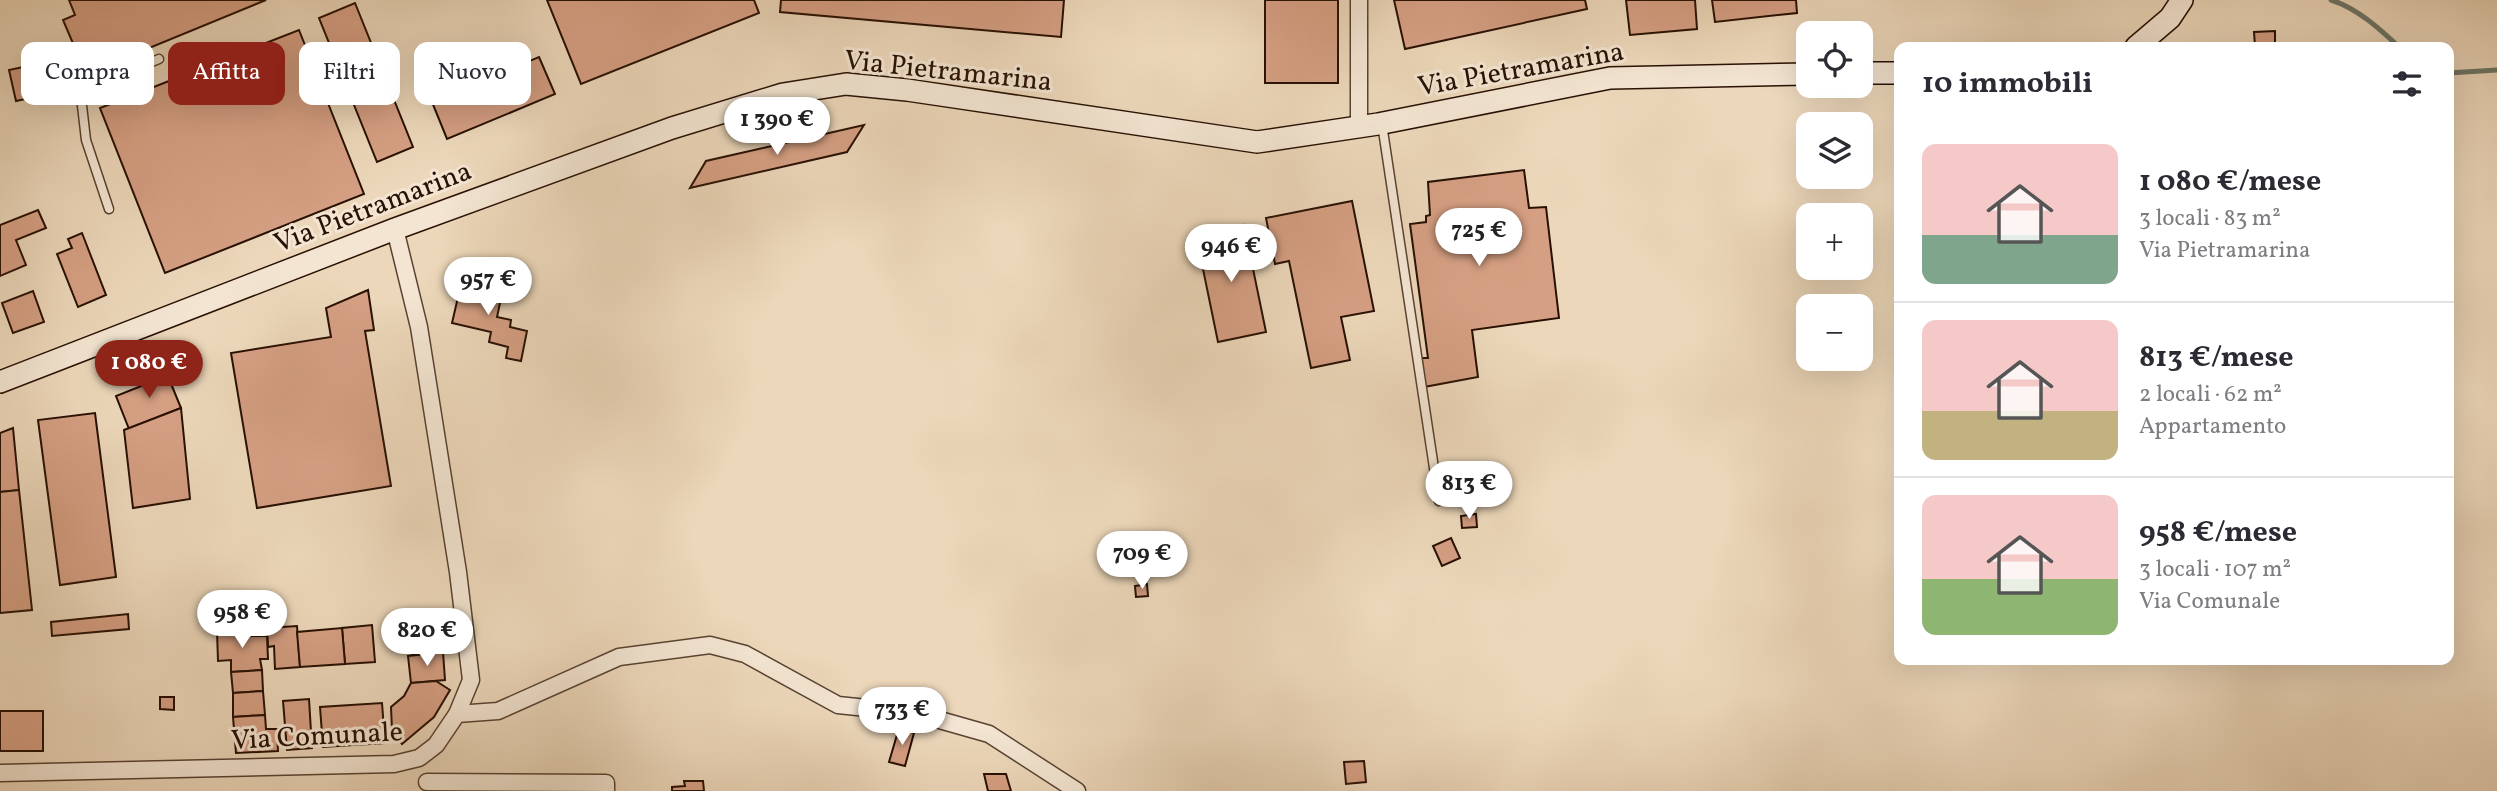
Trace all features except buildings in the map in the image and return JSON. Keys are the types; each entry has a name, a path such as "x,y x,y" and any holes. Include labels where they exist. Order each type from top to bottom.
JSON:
{"main road":[{"path":"2142,42 2171,18 2182,0"},
{"path":"1873,73 1894,73"},
{"name":"Via Pietramarina","path":"0,382 395,229 672,128 783,94 846,84 907,90 1257,142 1382,124 1610,78 1796,74"}],"street":[{"path":"1359,0 1359,127"},
{"name":"Via Comunale","path":"0,773 394,764 419,758 436,745 457,714 471,680 458,572 419,327 395,229"},
{"path":"457,714 498,710 619,657 710,645 745,654 838,705 915,713 989,734 1077,791"},
{"path":"436,745 427,786 606,783 606,791"}],"lane":[{"path":"109,209 86,140 81,97 96,85 159,59"},
{"path":"1382,124 1439,501"}],"waterway":[{"path":"2331,0 2359,14 2394,42"},
{"path":"2454,73 2497,70"}]}
